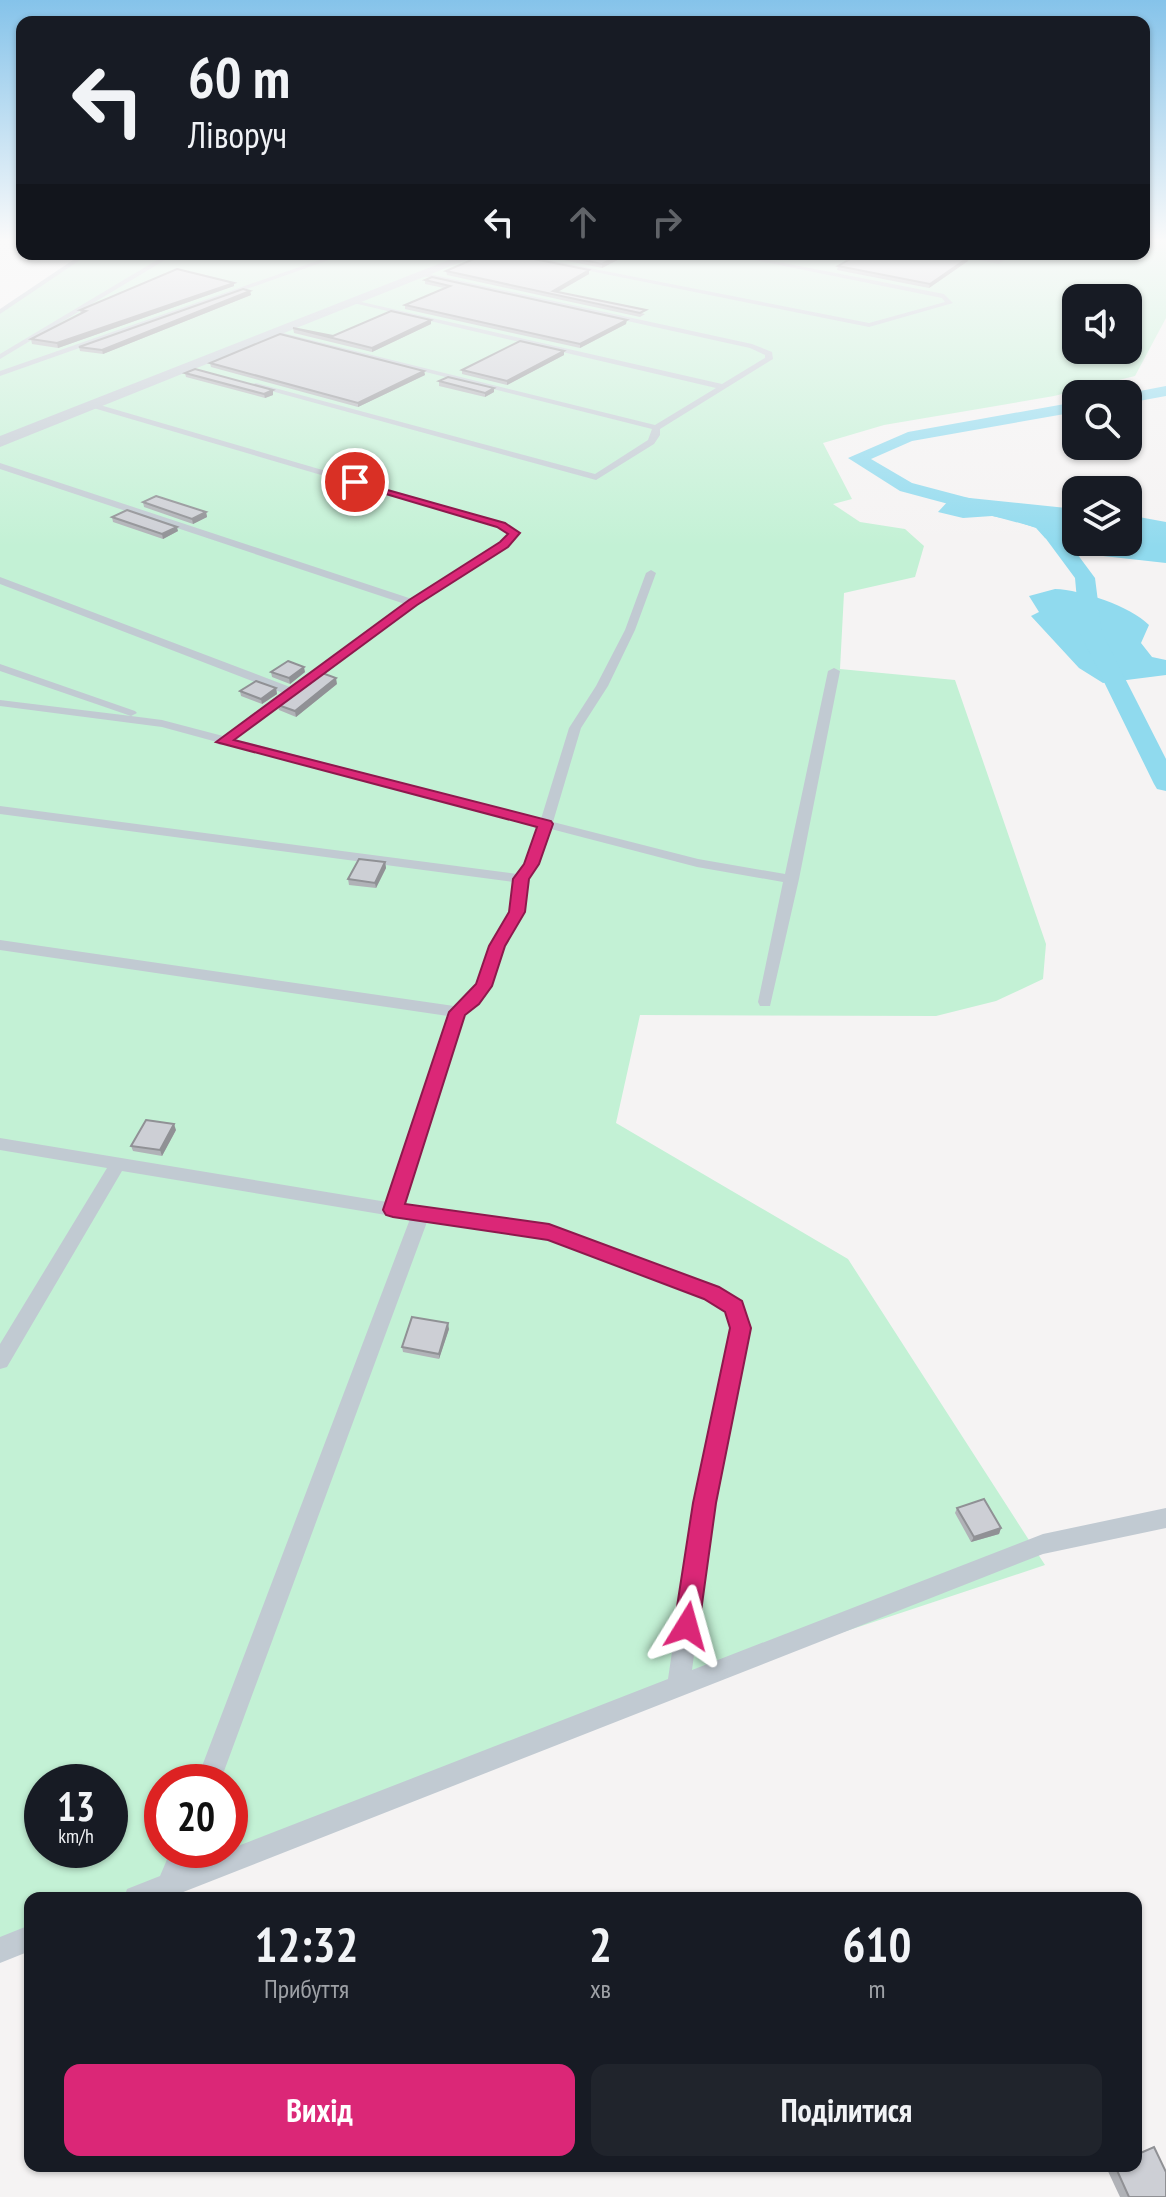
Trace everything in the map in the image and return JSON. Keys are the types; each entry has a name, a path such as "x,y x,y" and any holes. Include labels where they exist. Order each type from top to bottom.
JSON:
{"street":[{"path":"0,442 195,369 256,342"}],"lane":[{"path":"0,357 26,342"},
{"path":"0,374 93,342"},
{"path":"309,342 656,428 769,359 769,354 752,346 731,342"},
{"path":"526,342 724,387"},
{"path":"248,384 589,477 606,473 651,442 656,428"},
{"path":"93,405 501,525 514,533 504,545 413,603 223,742"},
{"path":"0,466 413,603"},
{"path":"393,1210 457,1012 473,1000 484,986 497,946 517,912 521,879 531,864 546,824 575,728 602,686 630,630 651,573"},
{"path":"0,580 289,691"},
{"path":"0,667 223,742 697,863 792,879"},
{"path":"765,1002 834,671"},
{"path":"0,703 162,724"},
{"path":"0,810 521,879"},
{"path":"0,945 457,1012"},
{"path":"0,1144 393,1210 549,1232 712,1293 734,1307 740,1328 704,1503 678,1687"},
{"path":"0,1361 118,1164"},
{"path":"215,1764 421,1214"},
{"path":"151,1892 1043,1544 1166,1518"},
{"path":"169,1885 176,1868"},
{"path":"0,1950 24,1940"}],"green space":[{"path":"0,342 1062,342 1062,364 1141,364 1135,376 1119,380 1062,380 1062,394 884,425 823,443 852,499 833,504 860,522 905,529 924,546 915,577 844,593 840,669 955,680 1046,944 1043,979 996,1001 936,1016 640,1015 616,1123 848,1259 1045,1565 678,1687 248,1854 248,1764 144,1764 144,1868 213,1868 151,1892 24,1892 24,1940 0,1950"},
{"path":"1142,342 1153,342 1142,363"}],"water":[{"path":"960,497 1062,508 1062,546 1045,538 1036,528 1012,520 992,516 963,518 938,512 950,499"},
{"path":"1142,518 1166,522 1166,563 1103,556 1142,556"},
{"path":"1055,589 1105,600 1141,618 1149,625 1141,643 1152,657 1166,660 1166,675 1103,683 1079,668 1031,616 1039,612 1029,596"}],"building":[{"path":"94,342 123,342 102,350 79,347"},
{"path":"262,342 309,342 424,371 358,403 210,363"},
{"path":"346,342 386,342 372,348"},
{"path":"519,342 564,351 507,381 462,370"},
{"path":"195,369 273,390 264,394 185,373"},
{"path":"448,377 494,388 485,393 439,381"},
{"path":"156,496 206,512 192,519 143,502"},
{"path":"127,510 177,527 162,534 112,517"},
{"path":"288,661 304,667 289,678 271,672"},
{"path":"322,673 336,678 295,711 278,705"},
{"path":"256,681 276,688 261,699 240,691"},
{"path":"359,859 385,862 375,883 348,879"},
{"path":"146,1120 174,1124 160,1150 131,1146"},
{"path":"412,1317 448,1323 439,1354 402,1347"},
{"path":"984,1499 1001,1528 974,1537 957,1508"},
{"path":"1154,2147 1166,2172 1166,2197 1129,2197 1118,2172 1142,2172 1142,2152"}],"waterway":[{"path":"1142,395 1166,391"},
{"path":"1062,410 908,437 857,458 906,487 1045,524 1085,578 1091,633 1166,784"}],"route":[{"path":"355,482 501,525 514,533 504,545 413,603 223,742 546,824 531,864 521,879 517,912 497,946 484,986 473,1000 457,1012 393,1210 549,1232 712,1293 734,1307 740,1328 704,1503 687,1626"}]}
